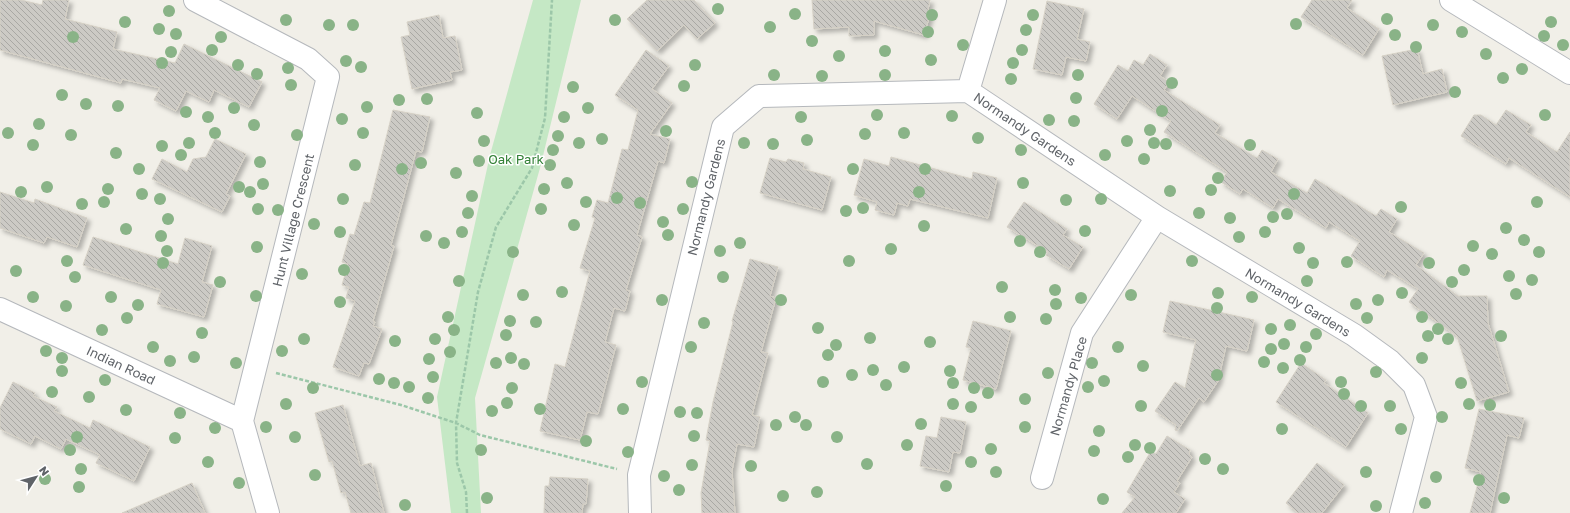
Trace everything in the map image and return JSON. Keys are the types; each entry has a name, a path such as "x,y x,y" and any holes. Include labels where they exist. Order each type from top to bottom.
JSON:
{"street":[{"name":"Hunt Village Crescent","path":"195,0 308,59 328,77 242,421 268,513"},
{"path":"968,91 995,0"},
{"path":"1451,0 1570,73"},
{"name":"Normandy Gardens","path":"640,513 639,475 723,127 759,96 968,91 1157,217 1354,335 1390,361 1414,385 1426,417 1402,513"},
{"name":"Normandy Place","path":"1042,478 1082,333 1157,217"},
{"name":"Indian Road","path":"0,309 242,421"}],"path":[{"path":"467,513 466,492 456,463 456,424 478,292 496,227 532,168 545,118 552,0"},
{"path":"255,368 401,405 456,424 480,435 639,475"}],"green space":[{"name":"Oak Park","path":"533,0 581,0 540,168 475,398 481,513 451,513 437,397 490,155"}],"building":[{"path":"0,0 21,0 42,5 43,0 69,0 65,19 117,32 113,49 175,63 184,44 262,82 249,107 214,90 209,102 186,91 176,111 154,100 160,88 122,79 121,83 0,50"},
{"path":"647,0 694,0 715,23 697,39 684,25 657,51 627,19"},
{"path":"812,0 930,0 928,10 931,11 924,35 874,21 874,35 849,36 849,27 814,29"},
{"path":"1312,0 1352,0 1347,8 1379,29 1363,55 1301,17"},
{"path":"1047,1 1084,9 1077,39 1090,42 1086,61 1066,57 1062,75 1033,69"},
{"path":"439,15 443,38 455,36 462,70 450,72 452,80 412,89 401,37 410,35 407,22"},
{"path":"1417,49 1423,74 1442,69 1447,92 1393,105 1382,56"},
{"path":"646,50 669,66 652,89 672,103 650,134 670,139 664,163 658,161 637,235 642,237 626,290 630,291 625,311 614,308 605,342 616,345 598,414 587,412 580,440 540,431 555,364 565,367 590,271 580,268 595,218 592,217 597,200 608,203 622,149 628,150 638,110 615,95"},
{"path":"1150,54 1167,65 1160,76 1169,82 1164,90 1220,125 1215,133 1257,158 1262,150 1278,159 1271,172 1307,193 1315,179 1376,216 1381,209 1397,219 1389,232 1424,253 1416,265 1458,296 1487,296 1488,323 1509,392 1477,401 1457,336 1409,302 1418,289 1387,270 1384,277 1351,256 1360,241 1329,222 1326,228 1278,199 1273,208 1243,189 1240,194 1221,182 1227,172 1164,132 1171,121 1132,96 1117,119 1094,104 1118,65 1128,71 1134,60 1143,65"},
{"path":"393,110 430,117 422,152 416,151 391,245 394,246 373,321 375,322 373,326 382,329 369,364 364,363 359,376 333,367 355,301 346,298 349,287 342,285 348,264 342,262 350,234 354,235 364,202 370,203"},
{"path":"1506,110 1531,125 1526,132 1557,152 1570,132 1570,197 1509,158 1506,164 1461,136 1474,115 1481,115 1496,125"},
{"path":"215,139 246,154 226,194 230,196 222,212 152,179 162,159 187,172 193,159 206,157"},
{"path":"891,157 972,179 973,172 997,178 988,218 910,199 908,206 897,203 894,215 875,210 877,202 854,195 864,159 889,166"},
{"path":"770,158 786,162 788,159 804,163 803,169 831,177 822,210 760,193"},
{"path":"0,192 34,203 35,199 87,218 77,247 47,237 44,243 0,228"},
{"path":"1024,202 1067,229 1063,235 1083,247 1069,269 1046,255 1048,252 1007,227"},
{"path":"93,237 178,264 185,238 212,246 202,282 213,285 204,317 157,304 161,290 83,265"},
{"path":"750,259 778,267 770,296 776,298 761,352 768,353 752,415 760,417 754,447 737,444 732,471 735,513 702,513 701,493 710,441 706,440 713,402 733,322 732,321"},
{"path":"1170,301 1254,320 1247,351 1226,346 1218,381 1204,402 1199,398 1177,431 1175,430 1176,425 1155,411 1175,382 1185,388 1196,340 1163,332"},
{"path":"973,321 1011,331 996,389 963,380 971,348 966,347"},
{"path":"1301,363 1326,380 1324,383 1368,413 1346,447 1276,402"},
{"path":"13,382 35,393 33,396 57,407 54,411 90,428 93,420 150,447 134,481 96,463 100,455 66,439 61,449 35,436 31,444 0,429 0,408"},
{"path":"343,405 360,466 371,463 384,513 351,513 345,492 341,493 332,461 329,462 315,413"},
{"path":"1479,409 1524,418 1519,438 1507,435 1490,513 1470,513 1481,472 1465,468"},
{"path":"941,417 966,422 960,453 953,452 949,472 920,466 926,436 937,438"},
{"path":"1167,436 1190,450 1189,454 1192,457 1177,481 1180,483 1174,492 1185,499 1176,513 1122,513 1135,497 1127,492 1151,451 1156,454"},
{"path":"1317,463 1344,485 1322,513 1298,513 1286,503"},
{"path":"550,477 588,479 586,504 583,504 582,513 544,513 545,486 549,486"},
{"path":"192,483 205,513 122,513"}]}
